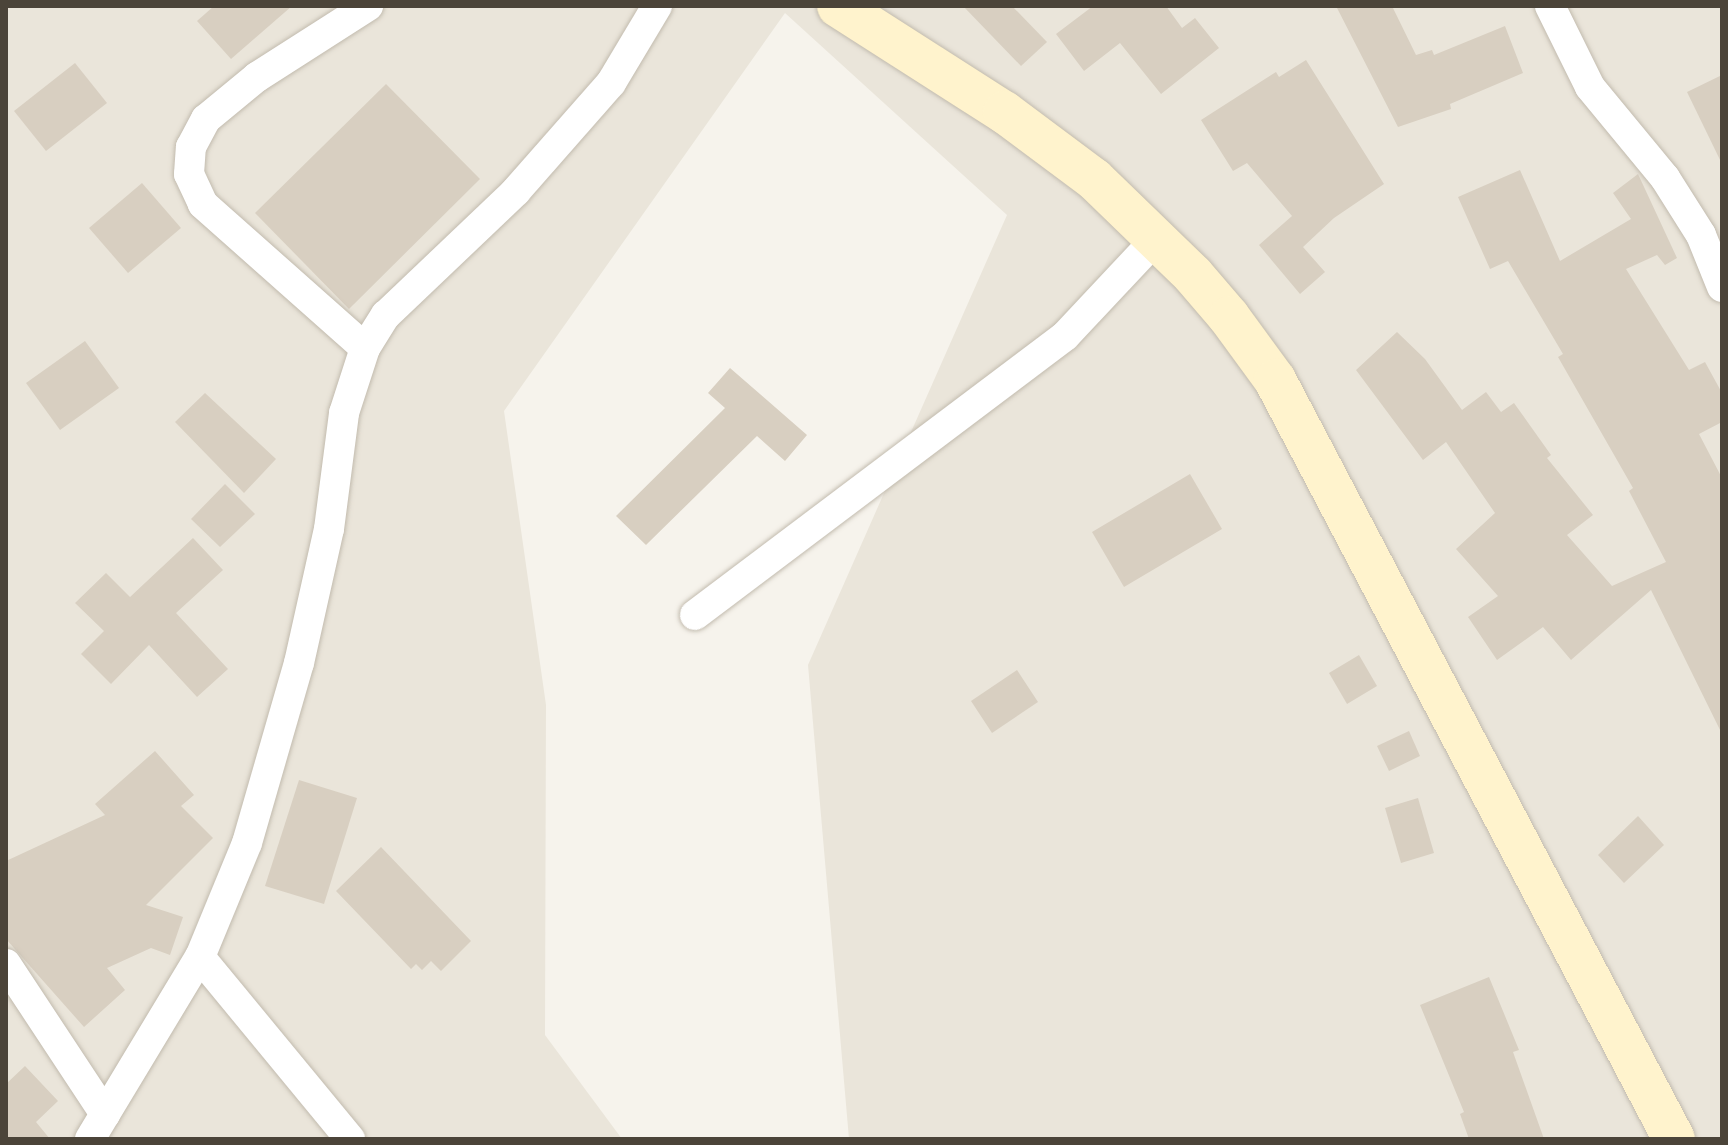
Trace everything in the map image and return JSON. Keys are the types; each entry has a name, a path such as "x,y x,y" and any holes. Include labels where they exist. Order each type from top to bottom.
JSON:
{"main road":[{"path":"838,6 1004,112 1094,179 1157,238 1229,317 1275,380 1674,1139"}],"street":[{"path":"365,348 203,204 189,174 191,147 206,119 257,77 368,6"},
{"path":"6,964 98,1126 200,957 247,843 299,663 329,529 344,413 365,348 386,315 516,191 611,83 657,6"},
{"path":"1550,6 1590,87 1665,178 1701,235 1722,287"},
{"path":"695,615 1065,336 1157,238"},
{"path":"200,957 350,1139"}],"shaded area":[{"path":"6,6 1722,6 1722,1139 849,1139 808,665 1007,215 785,13 504,411 546,705 545,1035 622,1139 6,1139"}],"building":[{"path":"214,6 292,6 231,59 197,21"},
{"path":"963,6 1012,6 1047,42 1021,66"},
{"path":"1093,6 1166,6 1182,28 1195,18 1219,48 1161,94 1120,43 1084,71 1056,34"},
{"path":"1336,6 1392,6 1416,55 1432,50 1434,55 1505,26 1523,73 1450,104 1451,109 1398,127"},
{"path":"1306,60 1384,184 1334,218 1303,247 1325,272 1300,294 1259,245 1292,216 1247,163 1233,171 1201,120 1276,72 1279,77"},
{"path":"75,63 107,103 46,151 14,111"},
{"path":"1722,75 1722,164 1687,92"},
{"path":"386,84 480,179 349,309 255,213"},
{"path":"1520,170 1560,261 1631,219 1613,193 1638,174 1677,258 1665,265 1657,255 1626,269 1689,370 1705,362 1722,393 1722,422 1699,434 1722,478 1722,734 1651,590 1571,660 1543,627 1497,660 1468,617 1498,596 1456,549 1495,513 1446,442 1423,460 1356,370 1397,332 1425,359 1462,410 1486,392 1501,412 1514,403 1551,455 1547,458 1593,515 1567,535 1612,586 1666,562 1629,491 1633,488 1558,357 1563,354 1508,261 1490,269 1458,197"},
{"path":"142,183 181,228 128,273 89,228"},
{"path":"85,341 119,388 60,430 26,383"},
{"path":"730,368 807,435 785,461 757,436 646,545 616,516 725,408 708,393"},
{"path":"205,393 276,459 244,493 175,422"},
{"path":"1190,474 1222,529 1124,587 1092,532"},
{"path":"225,484 255,514 220,547 191,519"},
{"path":"193,538 223,570 176,613 228,669 197,697 149,645 111,684 81,654 104,631 75,603 106,573 130,597"},
{"path":"1359,655 1377,686 1347,704 1329,673"},
{"path":"1017,670 1038,702 992,733 971,701"},
{"path":"1409,731 1420,756 1389,771 1377,746"},
{"path":"155,751 194,795 181,806 213,838 146,905 183,917 170,955 151,948 107,968 125,990 84,1027 6,939 6,861 105,815 95,804"},
{"path":"299,780 357,798 324,904 265,886"},
{"path":"1418,798 1434,853 1401,863 1385,808"},
{"path":"1638,816 1664,845 1624,883 1598,855"},
{"path":"381,847 471,941 441,971 431,961 422,970 416,964 411,969 336,891"},
{"path":"1489,977 1519,1050 1513,1052 1544,1139 1469,1139 1460,1114 1464,1112 1420,1005"},
{"path":"25,1066 58,1101 36,1122 50,1139 6,1139 6,1084"}]}
